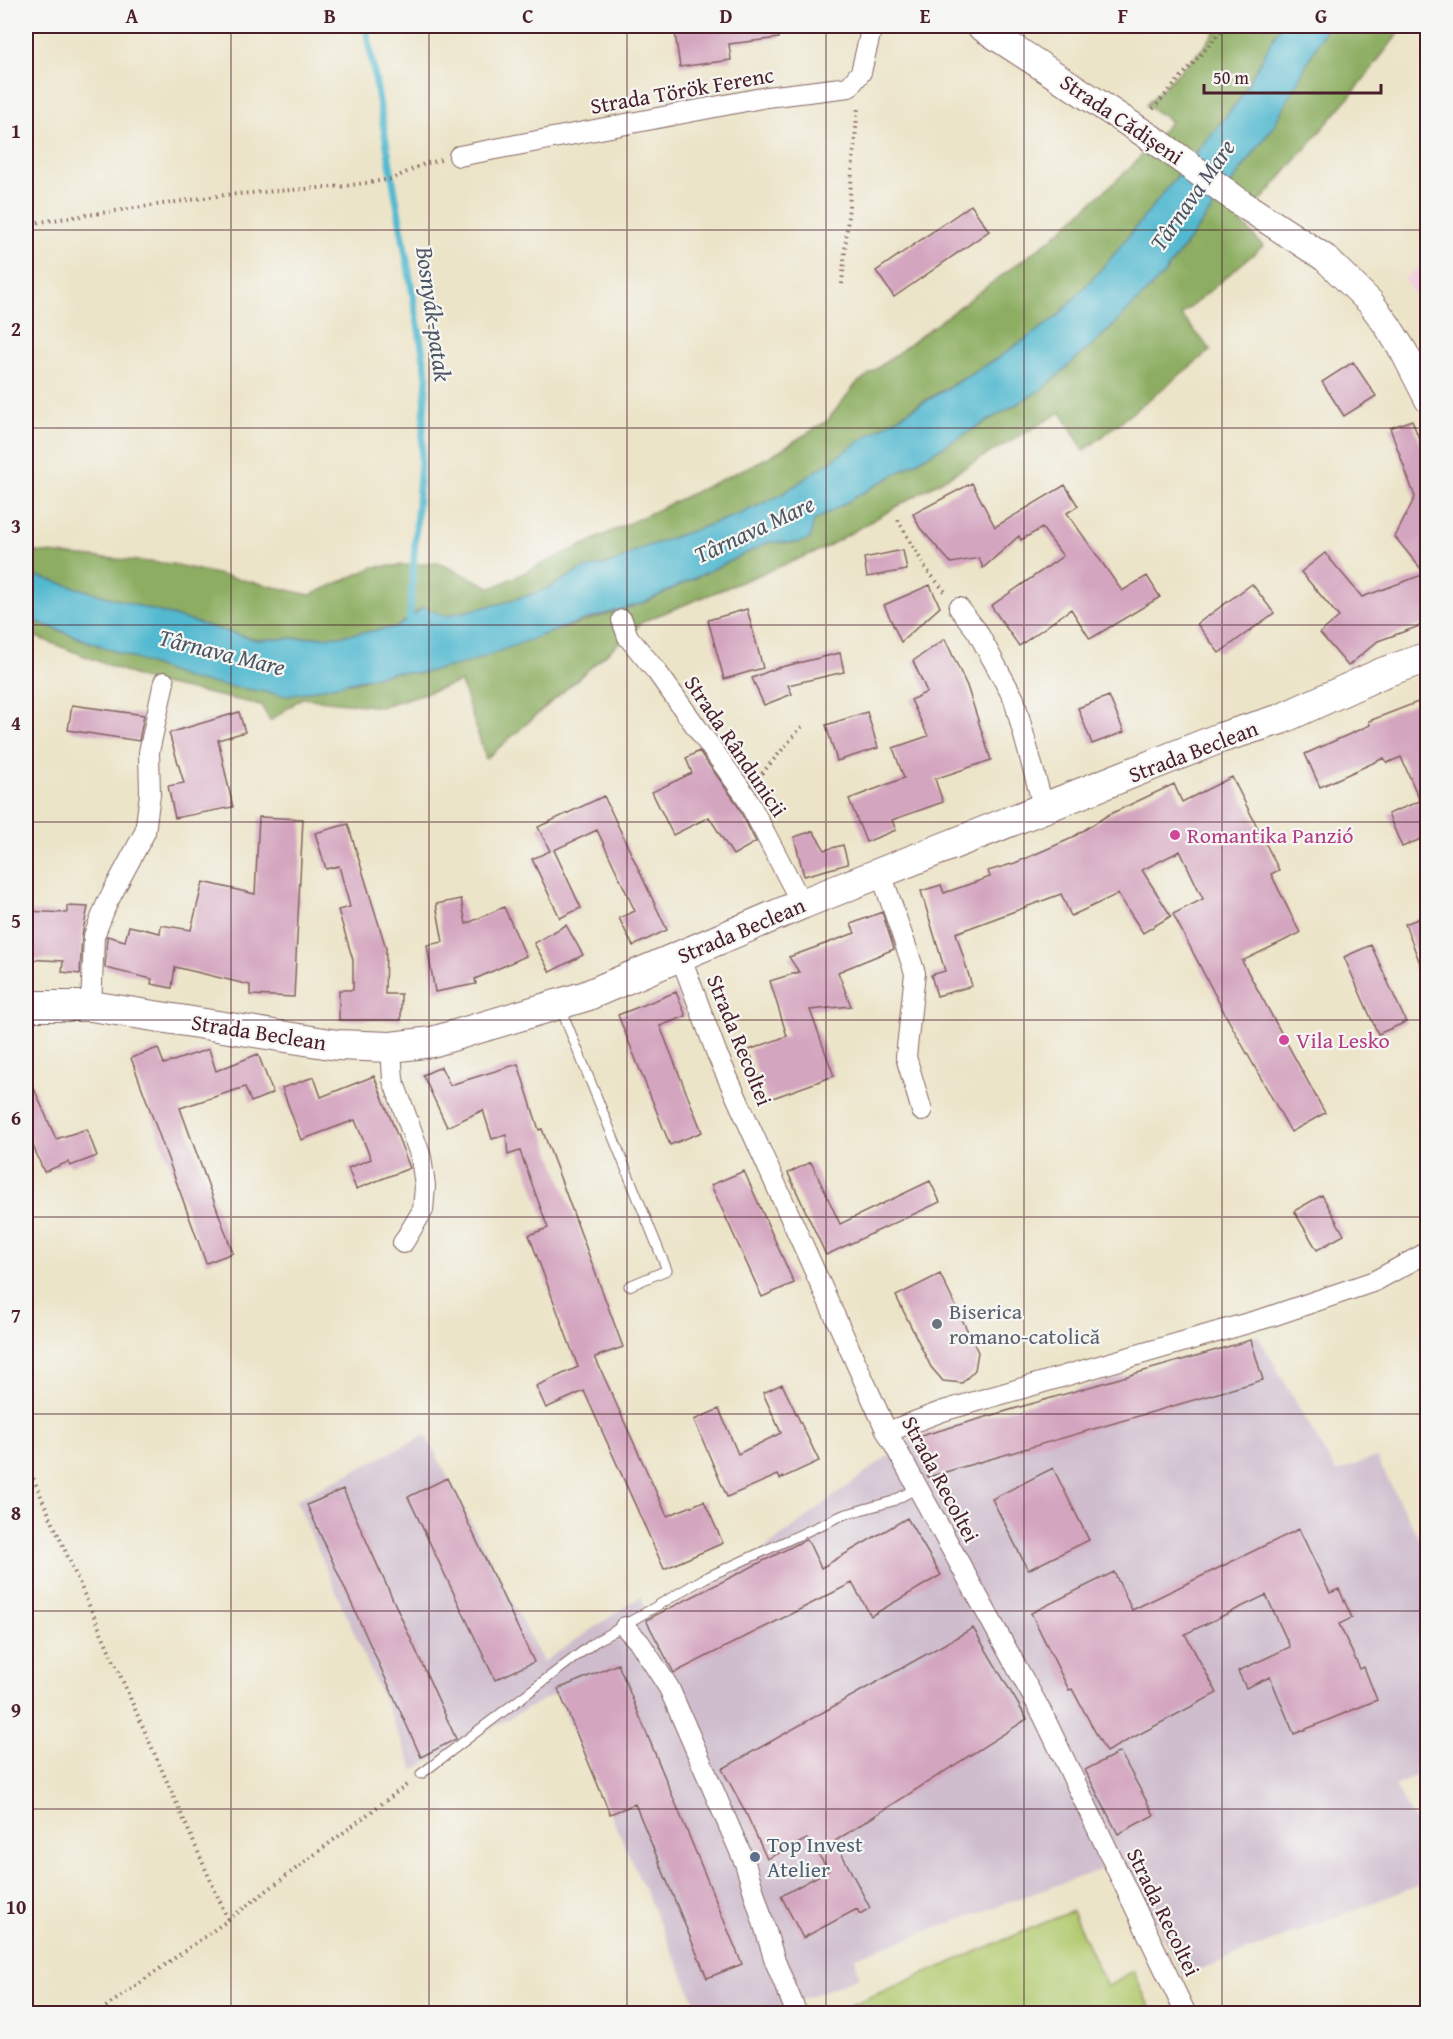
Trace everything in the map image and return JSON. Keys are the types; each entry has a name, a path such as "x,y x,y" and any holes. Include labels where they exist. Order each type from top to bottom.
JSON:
{"main road":[{"name":"Strada Cădișeni","path":"980,26 1136,127 1241,202 1325,258 1370,302 1404,352 1428,399"},
{"name":"Strada Beclean","path":"26,1006 91,1006 337,1045 391,1047 432,1042 586,996 802,904 1220,738 1281,719 1382,673 1428,657"}],"street":[{"path":"861,72 872,26"},
{"name":"Strada Török Ferenc","path":"459,156 767,97 849,87 861,72"},
{"path":"959,608 977,631 1014,699 1044,809"},
{"name":"Strada Rândunicii","path":"622,620 628,637 657,672 745,795 802,904"},
{"path":"91,1006 94,936 107,903 145,832 150,794 149,752 164,682"},
{"path":"881,873 915,973 906,1057 922,1111"},
{"name":"Strada Recoltei","path":"680,955 717,1054 887,1432 1042,1715 1186,2013"},
{"path":"391,1047 393,1080 421,1157 425,1186 423,1210 403,1243"},
{"path":"887,1432 943,1411 1269,1317 1375,1281 1428,1252"},
{"path":"625,1627 640,1643 669,1688 745,1863 775,1961 797,2013"}],"lane":[{"path":"558,1004 667,1270 629,1286"},
{"path":"421,1774 595,1642 625,1627 705,1578 843,1515 893,1501 917,1488"}],"path":[{"path":"1136,127 1227,26"},
{"path":"842,285 861,72"},
{"path":"26,224 224,195 345,186 392,179 424,164 459,156"},
{"path":"898,520 926,569 959,608"},
{"path":"745,795 804,724"},
{"path":"26,1462 228,1920"},
{"path":"96,2013 228,1920 421,1774"}],"shaded area":[{"path":"1427,262 1427,318 1404,278"},
{"path":"1258,1336 1336,1472 1376,1457 1427,1553 1427,1770 1395,1786 1427,1842 1427,1882 1183,1976 1125,1861 855,1957 859,1977 768,2013 700,2013 556,1693 414,1770 296,1500 426,1435 543,1662 641,1596 653,1632 912,1438"}],"green space":[{"path":"1219,26 1280,26 1239,100 1106,264 1057,317 998,358 919,404 781,495 740,514 640,549 615,562 580,570 547,589 503,603 445,616 423,607 397,627 340,636 256,640 26,573 26,551 172,564 310,595 374,567 439,563 492,588 769,457 827,421 856,384 1052,238 1130,168 1171,121 1146,105 1204,47"},
{"path":"1327,26 1404,26 1357,88 1242,223 1263,246 1181,315 1211,350 1084,451 1061,412 823,549 644,621 486,759 461,682 380,707 302,698 270,721 261,705 149,681 26,633 26,618 129,657 351,683 395,672 422,673 643,603 769,542 796,543 814,521 1041,390 1111,328 1163,275 1273,127"},
{"path":"1072,1911 1107,1987 1133,1970 1152,2013 832,2013"}],"water":[{"name":"Târnava Mare","path":"1280,26 1327,26 1273,127 1163,275 1111,328 1041,390 814,521 810,539 796,543 769,542 643,603 584,620 467,663 422,673 395,672 289,696 192,680 26,618 26,573 256,640 340,636 397,627 424,607 445,616 503,603 547,589 580,570 615,562 640,549 740,514 781,495 869,435 998,358 1057,317 1106,264 1239,100"}],"building":[{"path":"674,26 778,26 779,38 729,44 731,60 680,67"},
{"path":"971,205 989,231 894,297 876,271"},
{"path":"1353,362 1376,396 1344,416 1322,382"},
{"path":"1412,420 1428,463 1428,623 1378,641 1348,666 1320,633 1339,617 1301,572 1325,553 1362,597 1425,574 1395,537 1415,497 1390,428"},
{"path":"972,483 995,527 1065,485 1078,506 1067,513 1122,591 1147,576 1160,597 1090,639 1071,609 1019,646 991,606 1063,556 1042,528 1021,540 1019,536 983,568 979,558 951,563 920,528 913,514"},
{"path":"903,550 907,570 867,577 864,558"},
{"path":"1252,584 1274,613 1219,653 1197,624"},
{"path":"930,585 940,607 901,642 884,605"},
{"path":"747,609 763,668 724,679 708,620"},
{"path":"945,639 967,686 991,760 935,779 943,802 892,820 896,830 866,842 849,799 904,778 893,748 928,736 911,700 927,692 913,661"},
{"path":"840,653 844,672 788,685 792,694 764,705 752,678 777,668"},
{"path":"1109,696 1124,732 1092,744 1078,708"},
{"path":"1428,698 1428,836 1402,847 1388,814 1420,801 1401,757 1387,763 1384,758 1320,787 1305,754 1370,725 1369,721"},
{"path":"72,705 144,715 139,741 68,730"},
{"path":"239,712 245,732 218,740 233,807 175,818 168,786 184,783 169,733"},
{"path":"867,712 878,748 837,761 826,725"},
{"path":"699,751 735,801 756,842 733,855 709,817 673,835 652,792 692,773 686,758"},
{"path":"1232,777 1279,870 1271,874 1300,933 1242,961 1325,1113 1291,1132 1225,1014 1173,914 1203,899 1180,851 1142,870 1171,916 1143,933 1118,894 1071,916 1061,894 956,933 972,986 937,996 931,975 945,971 921,891 941,885 944,893 990,877 988,871 1015,863 1070,839 1108,815 1174,784 1182,802"},
{"path":"604,796 667,930 633,946 619,918 635,911 597,830 554,850 581,908 560,918 532,859 550,851 538,827"},
{"path":"259,817 303,819 294,997 250,995 250,985 175,967 172,988 151,984 152,979 105,968 107,936 125,941 129,926 160,933 161,925 191,930 203,882 255,894"},
{"path":"348,824 386,948 385,994 401,994 401,1020 339,1020 339,990 353,990 353,960 338,910 350,907 339,866 326,869 315,833"},
{"path":"813,831 825,850 843,845 848,864 804,876 794,837"},
{"path":"461,899 466,924 504,907 526,956 475,979 476,984 435,992 427,945 443,942 436,904"},
{"path":"67,906 88,907 82,935 80,974 62,972 63,961 26,959 26,911 67,913"},
{"path":"882,912 894,949 838,972 851,1006 810,1010 834,1076 767,1100 749,1050 787,1036 770,981 799,972 789,957 855,933 851,924"},
{"path":"1428,915 1428,979 1426,979 1405,924"},
{"path":"566,925 583,955 550,972 534,943"},
{"path":"1371,945 1406,1022 1378,1034 1344,957"},
{"path":"676,992 686,1016 660,1026 702,1132 670,1145 618,1015"},
{"path":"158,1048 164,1064 209,1049 216,1071 258,1054 273,1093 251,1102 245,1087 180,1108 233,1253 206,1263 131,1058"},
{"path":"518,1064 539,1130 542,1129 623,1347 595,1357 667,1516 704,1501 723,1543 664,1569 584,1391 546,1408 536,1386 578,1367 529,1235 548,1228 520,1151 508,1155 506,1135 492,1139 483,1110 447,1127 423,1075 441,1067 450,1085"},
{"path":"26,1070 56,1139 87,1129 97,1156 70,1166 68,1162 44,1172 26,1129"},
{"path":"374,1076 410,1168 356,1189 348,1168 371,1159 355,1120 301,1140 282,1088 314,1077 321,1097"},
{"path":"811,1162 840,1224 930,1181 940,1202 826,1255 788,1173"},
{"path":"744,1171 794,1283 762,1297 711,1185"},
{"path":"1322,1195 1344,1235 1317,1250 1294,1211"},
{"name":"Biserica romano-catolică","path":"940,1274 978,1352 975,1370 962,1383 943,1381 931,1367 896,1296"},
{"path":"1251,1340 1263,1380 928,1477 917,1437"},
{"path":"782,1384 819,1461 780,1479 778,1475 727,1497 694,1420 719,1409 738,1454 781,1433 763,1393"},
{"path":"1053,1468 1089,1540 1028,1570 992,1499"},
{"path":"447,1478 534,1662 495,1680 408,1497"},
{"path":"343,1489 456,1739 421,1757 307,1505"},
{"path":"907,1518 941,1575 871,1616 852,1583 674,1673 646,1620 807,1539 821,1568"},
{"path":"1299,1529 1330,1593 1339,1589 1352,1618 1339,1624 1360,1669 1364,1667 1377,1700 1294,1734 1270,1677 1246,1688 1238,1671 1290,1647 1266,1595 1185,1634 1217,1693 1106,1752 1072,1689 1069,1690 1031,1613 1114,1572 1132,1610"},
{"path":"973,1628 1027,1719 835,1841 870,1908 860,1914 857,1909 803,1938 781,1896 829,1870 807,1839 767,1859 722,1769"},
{"path":"618,1664 742,1964 707,1978 635,1804 610,1814 558,1689"},
{"path":"1120,1752 1154,1815 1118,1834 1085,1770"}],"waterway":[{"name":"Bosnyák-patak","path":"366,26 427,376 409,626"}],"place":[{"name":"Romantika Panzió","path":"1175,835"},
{"name":"Vila Lesko","path":"1284,1040"},
{"name":"Biserica romano-catolică","path":"937,1324"},
{"name":"Top Invest Atelier","path":"755,1857"}]}
